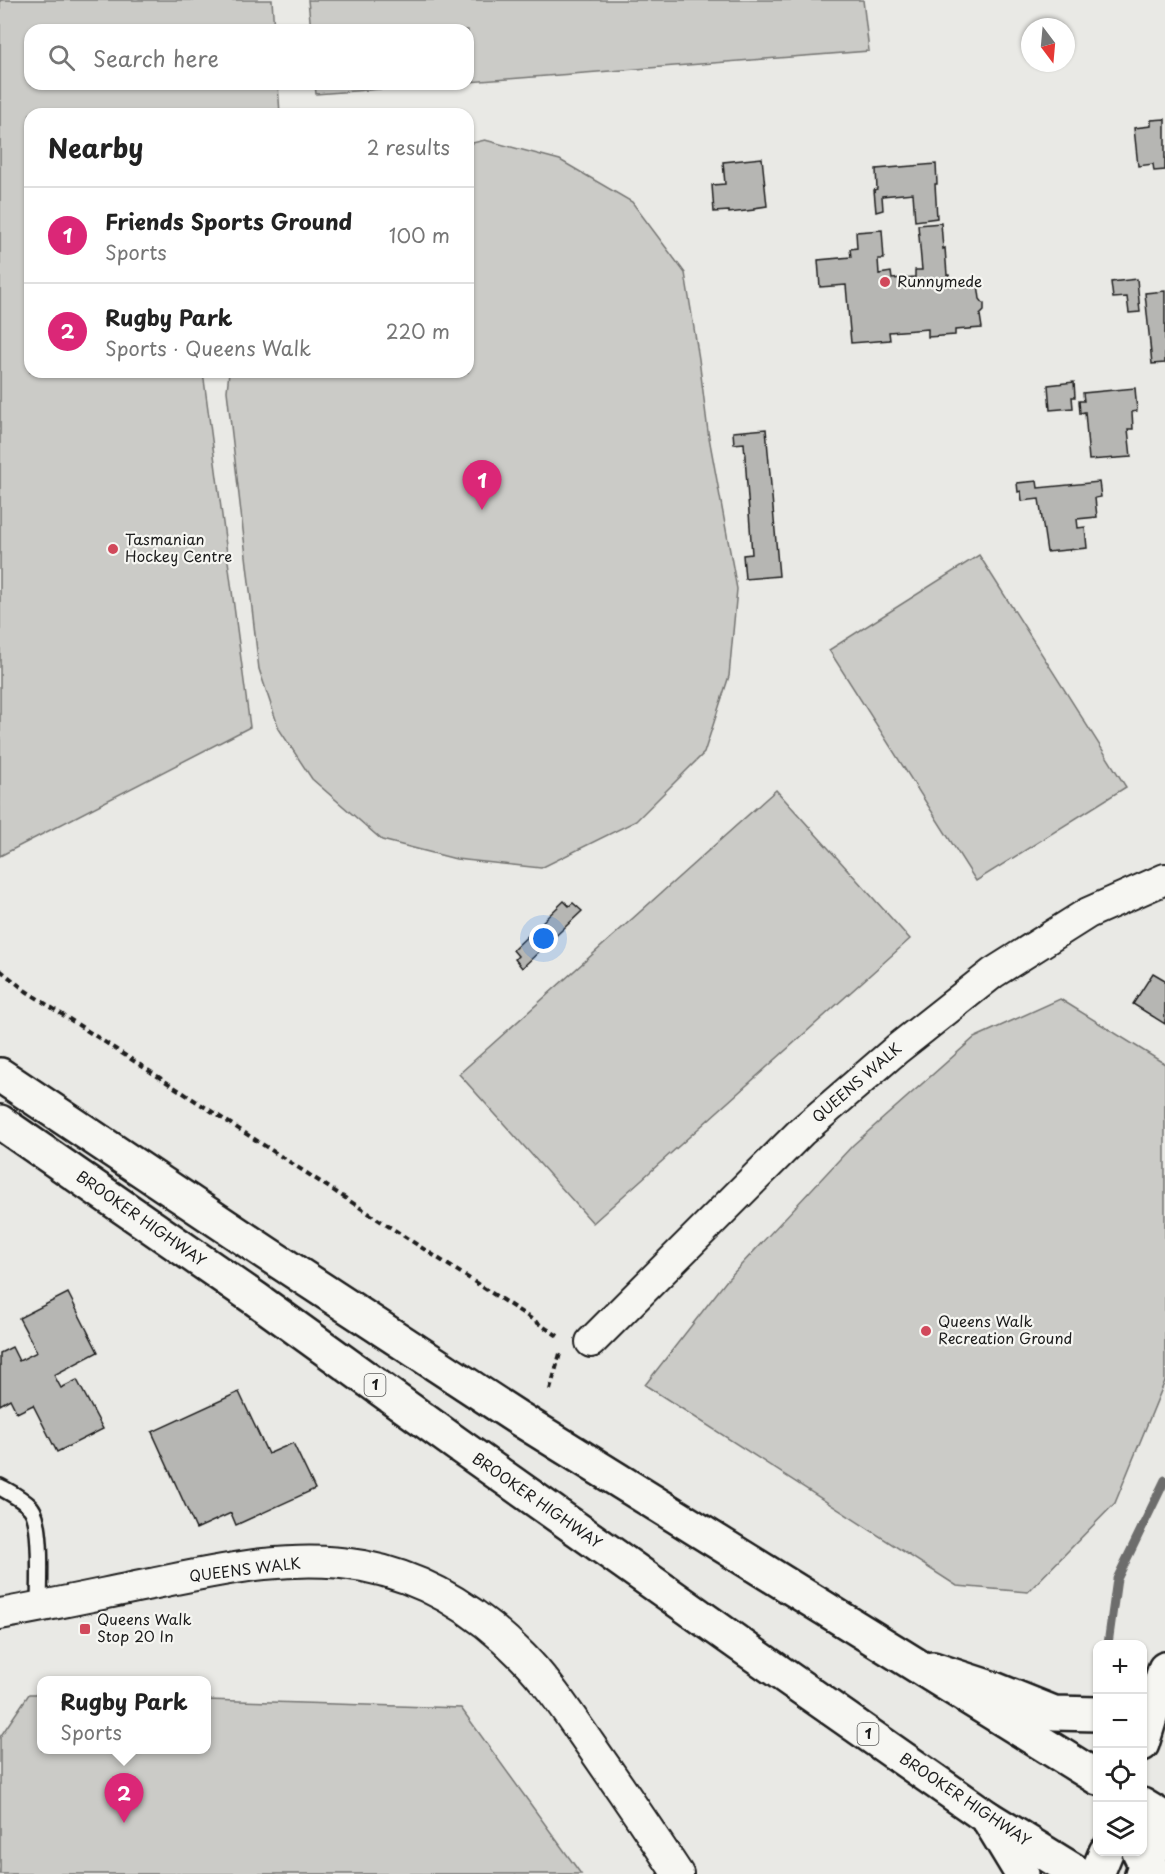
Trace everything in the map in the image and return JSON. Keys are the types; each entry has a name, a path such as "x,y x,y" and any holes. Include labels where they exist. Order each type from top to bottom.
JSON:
{"main road":[{"path":"0,1075 518,1418 1093,1775"},
{"name":"BROOKER HIGHWAY","path":"0,1122 256,1299 496,1472 988,1818 1078,1874"},
{"path":"909,1660 994,1689 1054,1713 1093,1713"},
{"path":"1147,1721 1165,1669"},
{"path":"1146,1866 1165,1821 1147,1809"},
{"path":"988,1818 1022,1874"},
{"path":"1097,1874 1104,1856"}],"street":[{"name":"QUEENS WALK","path":"578,1341 801,1132 897,1049 1002,967 1088,913 1165,879"},
{"name":"QUEENS WALK","path":"0,1614 195,1575 272,1563 322,1561 363,1566 405,1578 448,1597 486,1622 524,1657 557,1697 678,1874"}],"lane":[{"path":"0,1487 32,1509 38,1523 39,1607"}],"path":[{"path":"0,970 26,992 578,1341 550,1390"}],"shaded area":[{"name":"Tasmanian Hockey Centre","path":"0,0 272,0 274,24 24,24 24,90 278,90 280,108 24,108 24,378 204,378 250,727 0,856"},
{"path":"308,0 863,0 869,51 474,82 474,24 310,24"},
{"path":"316,90 368,90 316,94"},
{"path":"485,140 560,160 632,202 685,273 708,432 737,589 729,676 704,753 636,821 541,868 456,859 382,840 312,779 279,729 259,669 227,391 228,378 474,378 474,143"},
{"path":"979,555 1126,787 976,881 829,650"},
{"path":"776,790 910,939 593,1223 459,1074"},
{"name":"Queens Walk Recreation Ground","path":"1060,999 1165,1064 1165,1381 1115,1503 1028,1592 957,1586 645,1385 727,1280 853,1145 974,1038"},
{"path":"29,1694 37,1694 37,1754 211,1754 211,1700 461,1708 581,1874 0,1874 0,1737"}],"building":[{"path":"1165,119 1165,170 1154,171 1153,164 1138,166 1134,128 1151,126 1151,120"},
{"path":"762,158 767,206 729,213 729,211 714,212 712,185 725,184 723,162"},
{"path":"936,164 937,218 915,221 913,193 882,196 883,210 876,212 874,190 877,189 876,169"},
{"name":"Runnymede","path":"941,223 950,286 978,284 980,299 984,304 984,311 980,315 982,328 955,330 955,335 928,337 928,329 889,332 890,340 851,343 846,285 820,287 818,260 851,257 850,249 857,248 856,232 882,230 884,259 878,259 879,274 891,272 892,279 915,277 915,270 922,270 918,225"},
{"path":"1137,279 1140,312 1129,313 1127,297 1113,298 1111,282"},
{"path":"1165,291 1165,363 1152,364 1145,293"},
{"path":"1074,382 1073,408 1050,410 1048,385"},
{"path":"1135,388 1137,411 1132,412 1133,429 1128,429 1131,457 1089,460 1085,412 1080,413 1079,401 1084,401 1083,393"},
{"path":"766,429 779,576 745,579 743,555 752,554 744,443 734,444 733,432"},
{"path":"1037,481 1038,488 1099,482 1101,497 1095,498 1097,517 1077,519 1078,528 1085,527 1087,548 1047,552 1039,499 1022,501 1021,491 1018,492 1017,483"},
{"path":"564,901 569,906 573,903 582,911 522,968 515,959 518,956 513,950"},
{"path":"1153,973 1165,980 1165,1024 1133,1004"},
{"path":"68,1293 98,1352 54,1375 61,1388 77,1380 103,1429 57,1452 33,1405 17,1413 10,1399 0,1405 0,1353 12,1347 19,1361 37,1352 19,1318"},
{"path":"239,1392 268,1454 293,1443 315,1489 236,1525 231,1513 196,1529 152,1432"}],"waterway":[{"path":"1109,1640 1117,1579 1165,1480"}],"place":[{"name":"Runnymede","path":"885,282"},
{"name":"Friends Sports Ground","path":"482,510"},
{"name":"Tasmanian Hockey Centre","path":"113,549"},
{"name":"Queens Walk Recreation Ground","path":"926,1331"},
{"name":"Queens Walk Stop 20 In","path":"85,1629"},
{"name":"Rugby Park","path":"124,1823"}]}
